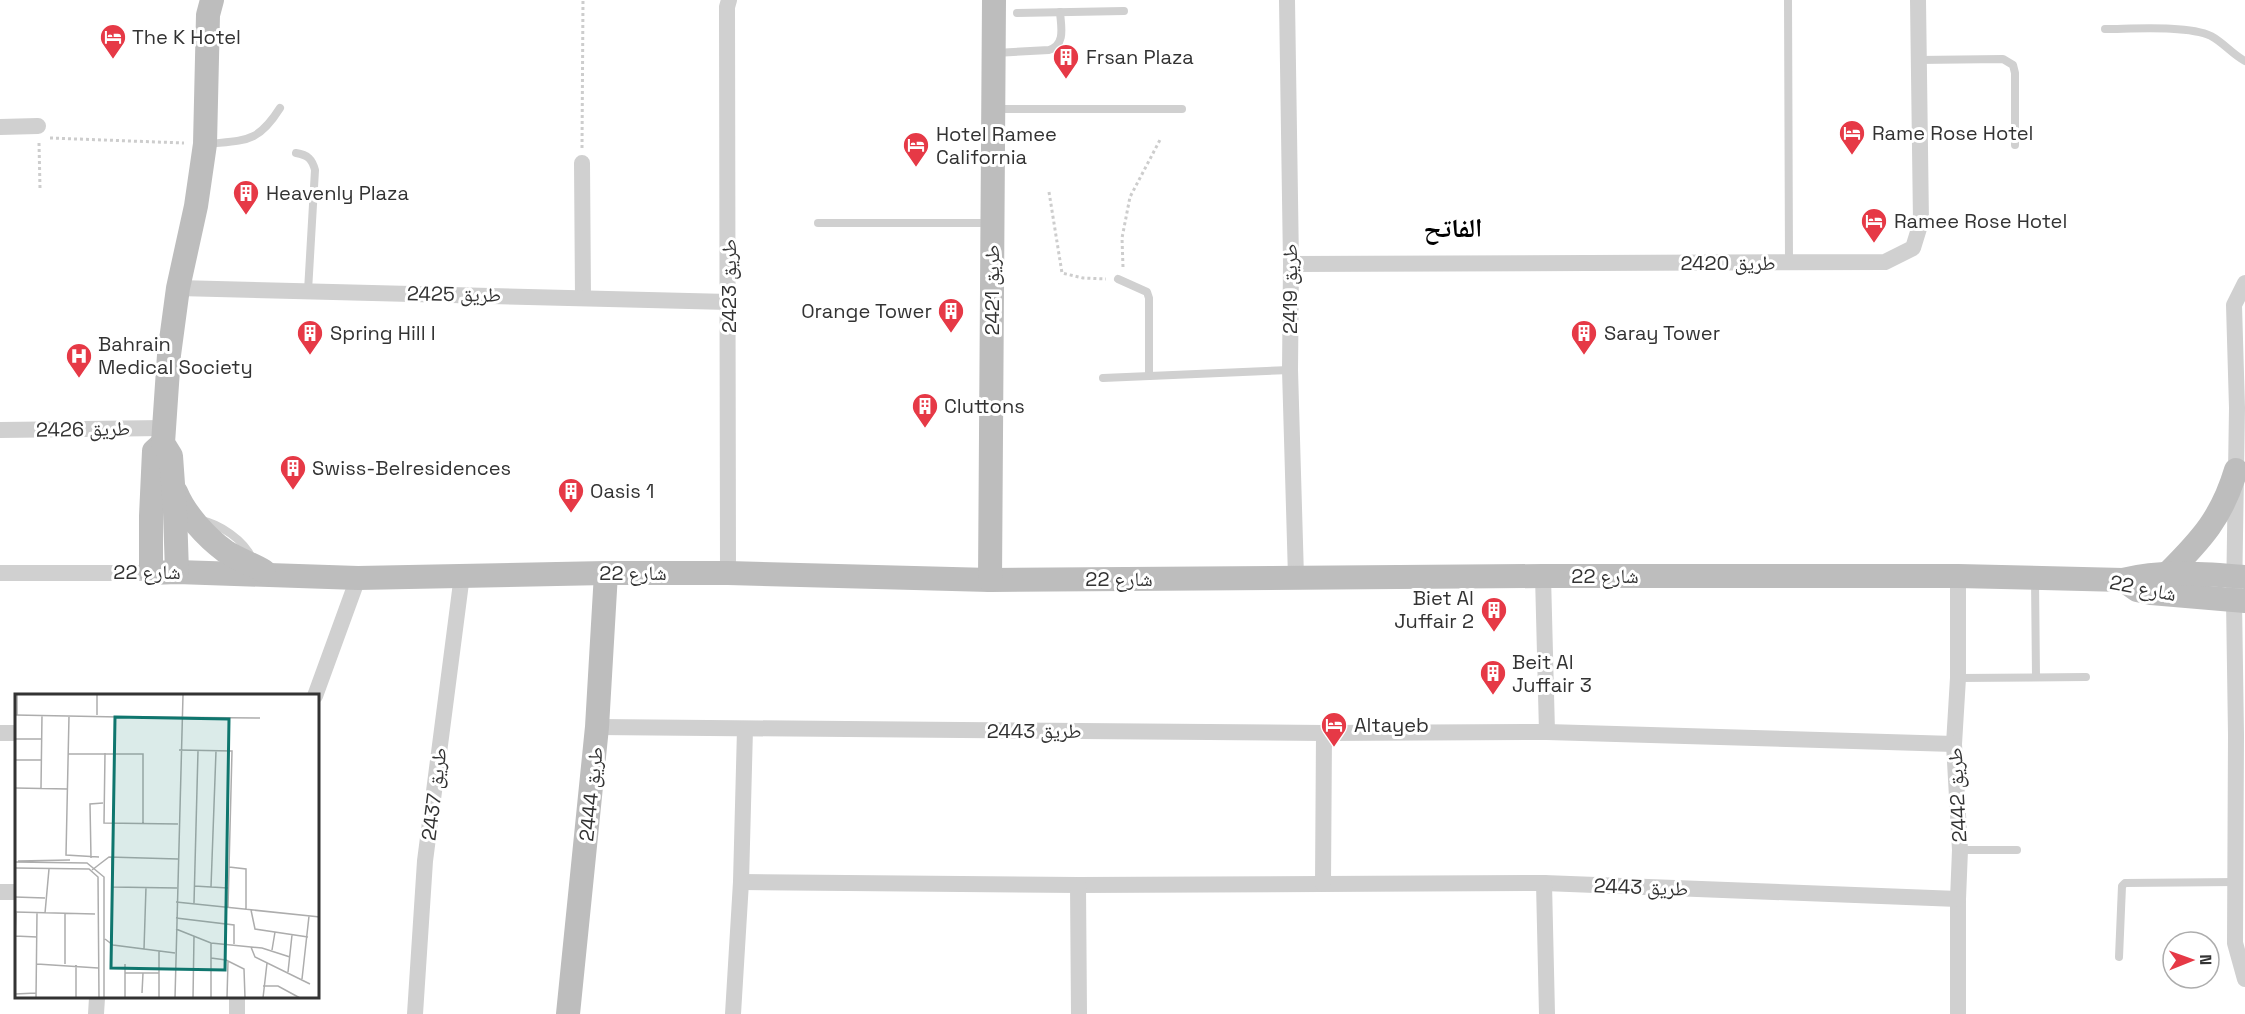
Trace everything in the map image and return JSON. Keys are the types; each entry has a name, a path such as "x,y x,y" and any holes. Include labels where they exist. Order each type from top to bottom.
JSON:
{"street":[{"name":"طريق 2423","path":"728,573 727,7 729,0"},
{"name":"طريق 2421","path":"990,580 986,360 992,224 994,0"},
{"name":"طريق 2419","path":"1287,0 1287,245 1291,264 1287,314 1296,577"},
{"name":"طريق 2420","path":"1291,264 1885,262 1912,248 1920,222 1918,60 1924,33 1918,0"},
{"path":"177,572 174,486 171,456 164,436 169,355 178,288 196,206 205,144 208,5"},
{"path":"0,127 38,126"},
{"path":"582,163 583,298"},
{"path":"2244,971 2235,943 2240,576 2234,305 2245,283"},
{"name":"طريق 2425","path":"178,288 729,302"},
{"name":"طريق 2426","path":"0,430 164,436"},
{"path":"151,573 154,451 164,436"},
{"path":"2169,573 2196,545 2213,522 2228,497 2236,470"},
{"path":"174,486 180,502 210,538 226,552 264,570"},
{"name":"شارع 22","path":"0,573 264,570 358,578 728,573 990,580 1958,576 2123,580 2137,590 2151,593 2240,600"},
{"name":"طريق 2444","path":"568,1014 597,727 606,573"},
{"path":"2123,580 2146,574 2169,573 2240,576"},
{"name":"طريق 2437","path":"415,1014 425,861 462,575"},
{"path":"1543,576 1547,732"},
{"name":"طريق 2442","path":"1958,576 1958,678 1954,744 1960,850 1959,1014"},
{"path":"316,694 358,578"},
{"name":"طريق 2443","path":"597,727 1324,733 1547,732 1954,744"},
{"path":"733,1014 741,882 745,729"},
{"path":"1323,884 1324,733"},
{"name":"طريق 2443","path":"741,882 1078,885 1544,883 1958,899"},
{"path":"1544,883 1547,1014"},
{"path":"1078,885 1079,1014"},
{"path":"96,1014 98,999"}],"lane":[{"path":"1788,0 1789,262"},
{"path":"1017,12 1124,11"},
{"path":"993,53 1054,49 1061,39 1060,12"},
{"path":"2104,29 2200,32 2218,41 2235,56 2245,61"},
{"path":"1918,60 2003,59 2009,62 2015,73 2015,145"},
{"path":"205,144 251,138 264,130 280,108"},
{"path":"993,109 1182,109"},
{"path":"297,153 313,160 315,170 308,291"},
{"path":"818,223 992,224"},
{"path":"1118,279 1147,292 1149,298 1149,376"},
{"path":"1103,378 1290,370"},
{"path":"2035,578 2036,677"},
{"path":"1958,678 2086,677"},
{"path":"1960,850 2017,850"},
{"path":"2119,957 2122,886 2125,883 2236,882"}],"path":[{"path":"582,0 582,163"},
{"path":"40,188 39,137 205,144"},
{"path":"1048,192 1062,273 1083,278 1118,279 1123,268 1122,238 1130,197 1161,138"}],"place":[{"name":"The K Hotel","path":"113,60"},
{"name":"Frsan Plaza","path":"1066,80"},
{"name":"Rame Rose Hotel","path":"1852,156"},
{"name":"Hotel Ramee California","path":"916,168"},
{"name":"Heavenly Plaza","path":"246,216"},
{"name":"Ramee Rose Hotel","path":"1874,244"},
{"name":"Orange Tower","path":"951,334"},
{"name":"Spring Hill I","path":"310,356"},
{"name":"Saray Tower","path":"1584,356"},
{"name":"Bahrain Medical Society","path":"79,379"},
{"name":"Cluttons","path":"925,429"},
{"name":"Swiss-Belresidences","path":"293,491"},
{"name":"Oasis 1","path":"571,514"},
{"name":"Biet Al Juffair 2","path":"1494,633"},
{"name":"Beit Al Juffair 3","path":"1493,696"},
{"name":"Altayeb","path":"1334,748"}],"district":[{"name":"الفاتح","path":"1453,228"}]}
